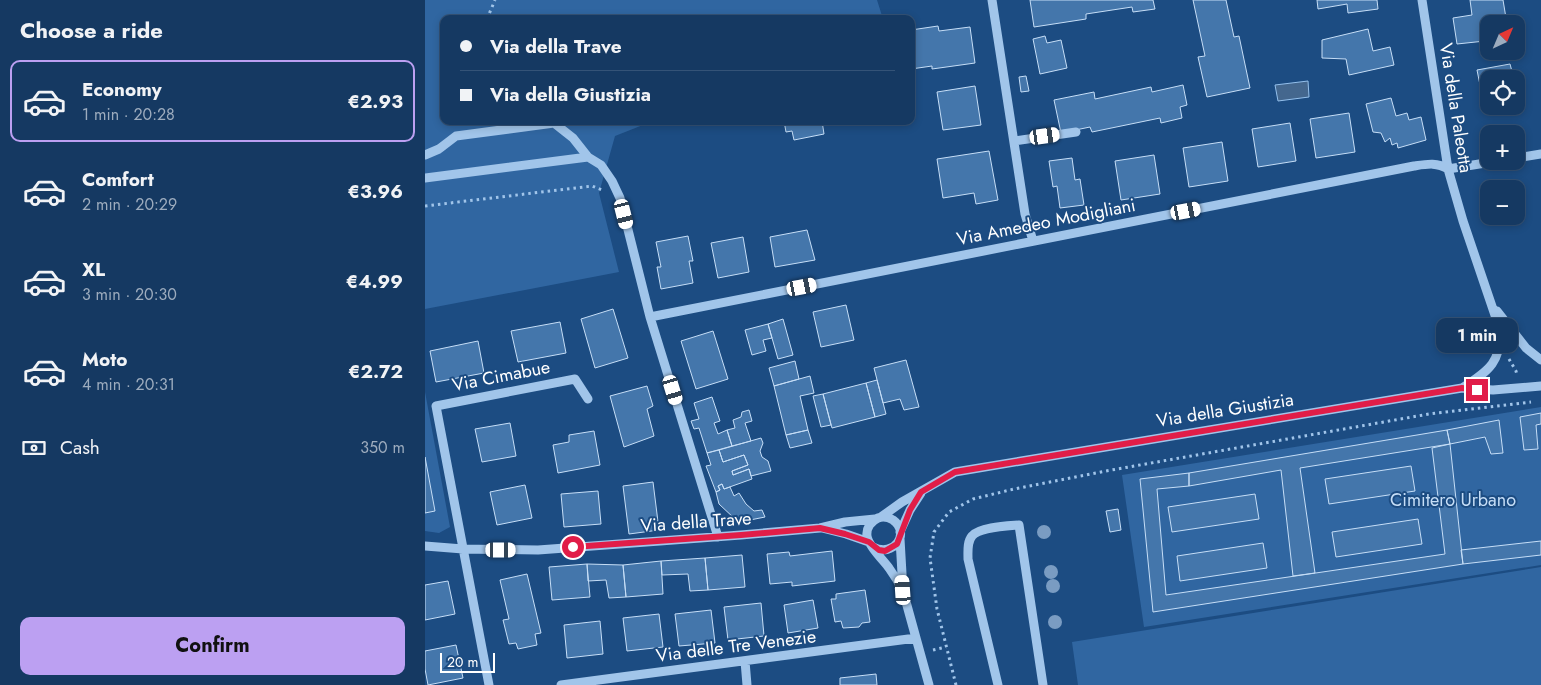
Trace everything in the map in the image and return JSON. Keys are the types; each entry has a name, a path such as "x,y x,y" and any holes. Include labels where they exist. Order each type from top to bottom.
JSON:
{"street":[{"path":"992,0 1025,214 1033,241"},
{"name":"Via della Paleotta","path":"1422,0 1448,169 1499,327 1501,342 1499,354 1492,366 1482,376 1462,388"},
{"path":"425,155 439,149 456,136 539,125"},
{"path":"557,125 573,138 588,157 601,165 620,198 650,317 718,537"},
{"path":"1014,141 1076,132"},
{"path":"1525,157 1541,154"},
{"path":"425,178 588,157"},
{"name":"Via Amedeo Modigliani","path":"650,317 1414,166 1440,164 1448,169 1480,164"},
{"name":"Via della Paleotta","path":"1492,305 1526,348 1541,360"},
{"name":"Via Cimabue","path":"463,549 436,406 575,379 588,399"},
{"name":"Via della Giustizia","path":"878,518 955,472 1462,388 1493,390 1541,386"},
{"name":"Via della Giustizia","path":"921,492 910,510 900,535 903,590 929,685"},
{"path":"878,518 888,518 898,526 900,535 897,544 892,549 879,550 871,545 867,536 867,529 870,523 878,518"},
{"name":"Via della Trave","path":"425,546 463,549 538,550 820,528 845,522 878,518"},
{"path":"997,685 968,559 968,546 973,535 982,530 1019,525 1043,685"},
{"name":"Via della Trave","path":"820,528 845,534 871,545"},
{"name":"Via della Giustizia","path":"871,545 890,569 903,590"},
{"path":"463,549 489,685"},
{"name":"Via delle Tre Venezie","path":"561,685 916,638"},
{"path":"745,661 747,685"}],"path":[{"path":"489,15 495,0"},
{"path":"425,206 592,186 602,190 605,196"},
{"path":"1506,356 1511,360 1517,379"},
{"path":"956,685 937,610 930,558 934,532 949,512 973,499 1106,471 1410,418 1521,404"}],"green space":[{"path":"425,0 877,0 882,15 440,15 440,125 643,125 615,136 599,193 619,272 425,309"},
{"path":"425,392 450,527 439,533 425,531"},
{"name":"Cimitero Urbano","path":"1541,407 1541,565 1144,627 1122,475"},
{"path":"1541,567 1541,685 1078,685 1072,642"}],"shaded area":[{"path":"1308,81 1309,97 1278,101 1275,85"}],"building":[{"path":"1030,0 1153,0 1155,9 1133,12 1132,7 1086,14 1086,19 1034,27"},
{"path":"1193,0 1226,0 1234,37 1239,36 1250,88 1207,97 1198,57 1205,56"},
{"path":"1317,0 1377,0 1378,9 1348,13 1347,4 1318,9"},
{"path":"1470,0 1503,0 1506,15 1480,15 1480,42 1457,44 1453,18 1472,15"},
{"path":"938,26 939,31 970,27 975,63 932,69 932,66 915,68 915,29"},
{"path":"1368,29 1373,51 1390,47 1394,65 1349,75 1346,59 1322,58 1322,40"},
{"path":"1045,36 1047,43 1061,40 1067,68 1040,74 1033,39"},
{"path":"1510,64 1512,70 1480,70 1480,85 1477,70"},
{"path":"1026,76 1029,91 1021,92 1019,77"},
{"path":"1183,85 1187,105 1180,107 1182,118 1161,123 1160,118 1092,132 1090,127 1061,133 1054,100 1094,92 1095,99 1151,87 1152,92"},
{"path":"975,86 981,125 943,130 937,92"},
{"path":"1391,98 1396,116 1407,113 1409,120 1421,117 1426,140 1398,148 1397,143 1392,145 1390,138 1385,142 1381,133 1373,132 1366,104"},
{"path":"1349,113 1355,152 1316,158 1310,119"},
{"path":"1290,123 1296,161 1258,167 1252,129"},
{"path":"785,125 823,125 824,134 794,140 792,131 786,132"},
{"path":"1222,142 1228,181 1189,187 1183,148"},
{"path":"989,151 998,200 976,204 974,193 943,198 937,159"},
{"path":"1154,155 1160,194 1121,200 1115,161"},
{"path":"1072,158 1075,180 1080,179 1084,205 1060,208 1057,186 1053,187 1049,161"},
{"path":"807,230 815,260 775,267 770,237"},
{"path":"688,236 693,261 689,261 693,283 661,289 657,267 661,267 656,242"},
{"path":"743,237 749,272 718,278 711,243"},
{"path":"846,305 854,340 821,347 813,312"},
{"path":"613,309 628,358 595,368 581,319"},
{"path":"783,319 793,355 778,359 768,324"},
{"path":"560,322 566,353 518,362 511,331"},
{"path":"768,324 772,338 763,340 766,351 752,355 745,330"},
{"path":"713,331 728,379 696,389 681,341"},
{"path":"478,341 484,373 436,382 430,351"},
{"path":"906,360 919,407 904,410 900,399 883,403 874,368"},
{"path":"795,361 799,379 774,386 769,368"},
{"path":"810,376 814,393 800,396 808,430 786,435 774,386"},
{"path":"877,380 886,414 875,417 866,383"},
{"path":"866,383 875,417 832,428 823,394"},
{"path":"647,386 653,406 647,409 654,436 624,447 610,396"},
{"path":"823,394 831,425 821,427 813,396"},
{"path":"712,397 720,421 714,423 718,434 727,430 732,446 707,453 699,428 694,429 691,421 699,419 694,403"},
{"path":"749,410 752,421 745,423 751,441 732,446 727,430 735,428 733,420 741,417 742,412"},
{"path":"1541,413 1541,424 1536,425 1538,449 1524,450 1520,417"},
{"path":"1499,420 1503,453 1491,454 1485,437 1450,444 1447,430"},
{"path":"510,423 516,456 482,462 475,429"},
{"path":"808,430 812,443 790,448 786,435"},
{"path":"1447,430 1450,444 1300,468 1315,573 1293,576 1281,470 1189,486 1189,473"},
{"path":"594,431 600,465 558,473 553,445 569,442 569,435"},
{"path":"761,438 763,443 760,451 762,457 768,461 771,471 751,476 749,469 733,475 732,471 748,465 744,455 723,462 719,450"},
{"path":"1450,444 1463,564 1153,612 1140,479 1189,473 1189,486 1157,489 1166,595 1445,554 1432,448"},
{"path":"719,450 723,462 744,455 748,465 732,471 733,475 749,469 752,479 724,489 722,484 718,486 720,490 716,492 706,466 711,465 707,453"},
{"path":"425,457 435,511 425,513"},
{"path":"1411,466 1415,491 1329,504 1325,479"},
{"path":"653,482 659,530 629,534 623,486"},
{"path":"722,484 724,489 730,487 734,496 739,493 746,504 754,511 762,510 765,517 745,521 735,519 719,504 716,492 720,490 718,486"},
{"path":"525,485 532,518 497,525 490,492"},
{"path":"598,491 601,524 564,527 561,494"},
{"path":"1255,494 1259,519 1172,532 1168,507"},
{"path":"1118,509 1121,530 1110,532 1106,511"},
{"path":"1418,519 1422,544 1336,557 1332,532"},
{"path":"1541,541 1541,555 1463,564 1461,550"},
{"path":"1263,543 1267,568 1180,581 1177,556"},
{"path":"832,551 835,581 792,586 792,582 770,584 767,554 789,552 790,556"},
{"path":"742,555 745,587 708,590 705,558"},
{"path":"705,558 708,590 690,591 688,574 662,575 661,561"},
{"path":"661,561 663,594 626,597 623,565"},
{"path":"587,564 590,597 552,600 549,567"},
{"path":"587,564 623,565 626,597 609,598 606,580 588,581"},
{"path":"527,574 541,633 535,634 537,645 518,649 516,643 509,644 503,620 509,619 500,580"},
{"path":"448,581 455,614 425,620 425,585"},
{"path":"865,590 870,622 862,623 859,627 843,628 841,621 835,622 831,599 836,599 836,594"},
{"path":"813,600 818,628 788,633 784,605"},
{"path":"761,603 764,636 728,640 724,607"},
{"path":"711,610 715,643 679,646 675,614"},
{"path":"659,614 663,647 627,651 623,618"},
{"path":"600,621 603,654 567,658 564,625"},
{"path":"456,645 463,678 428,685 425,669 425,651"},
{"path":"876,674 877,685 840,685 840,678"}],"route":[{"path":"573,547 820,528 869,542 873,547 885,551 892,549 897,544 910,510 921,492 955,472 1462,388 1477,390"}]}
